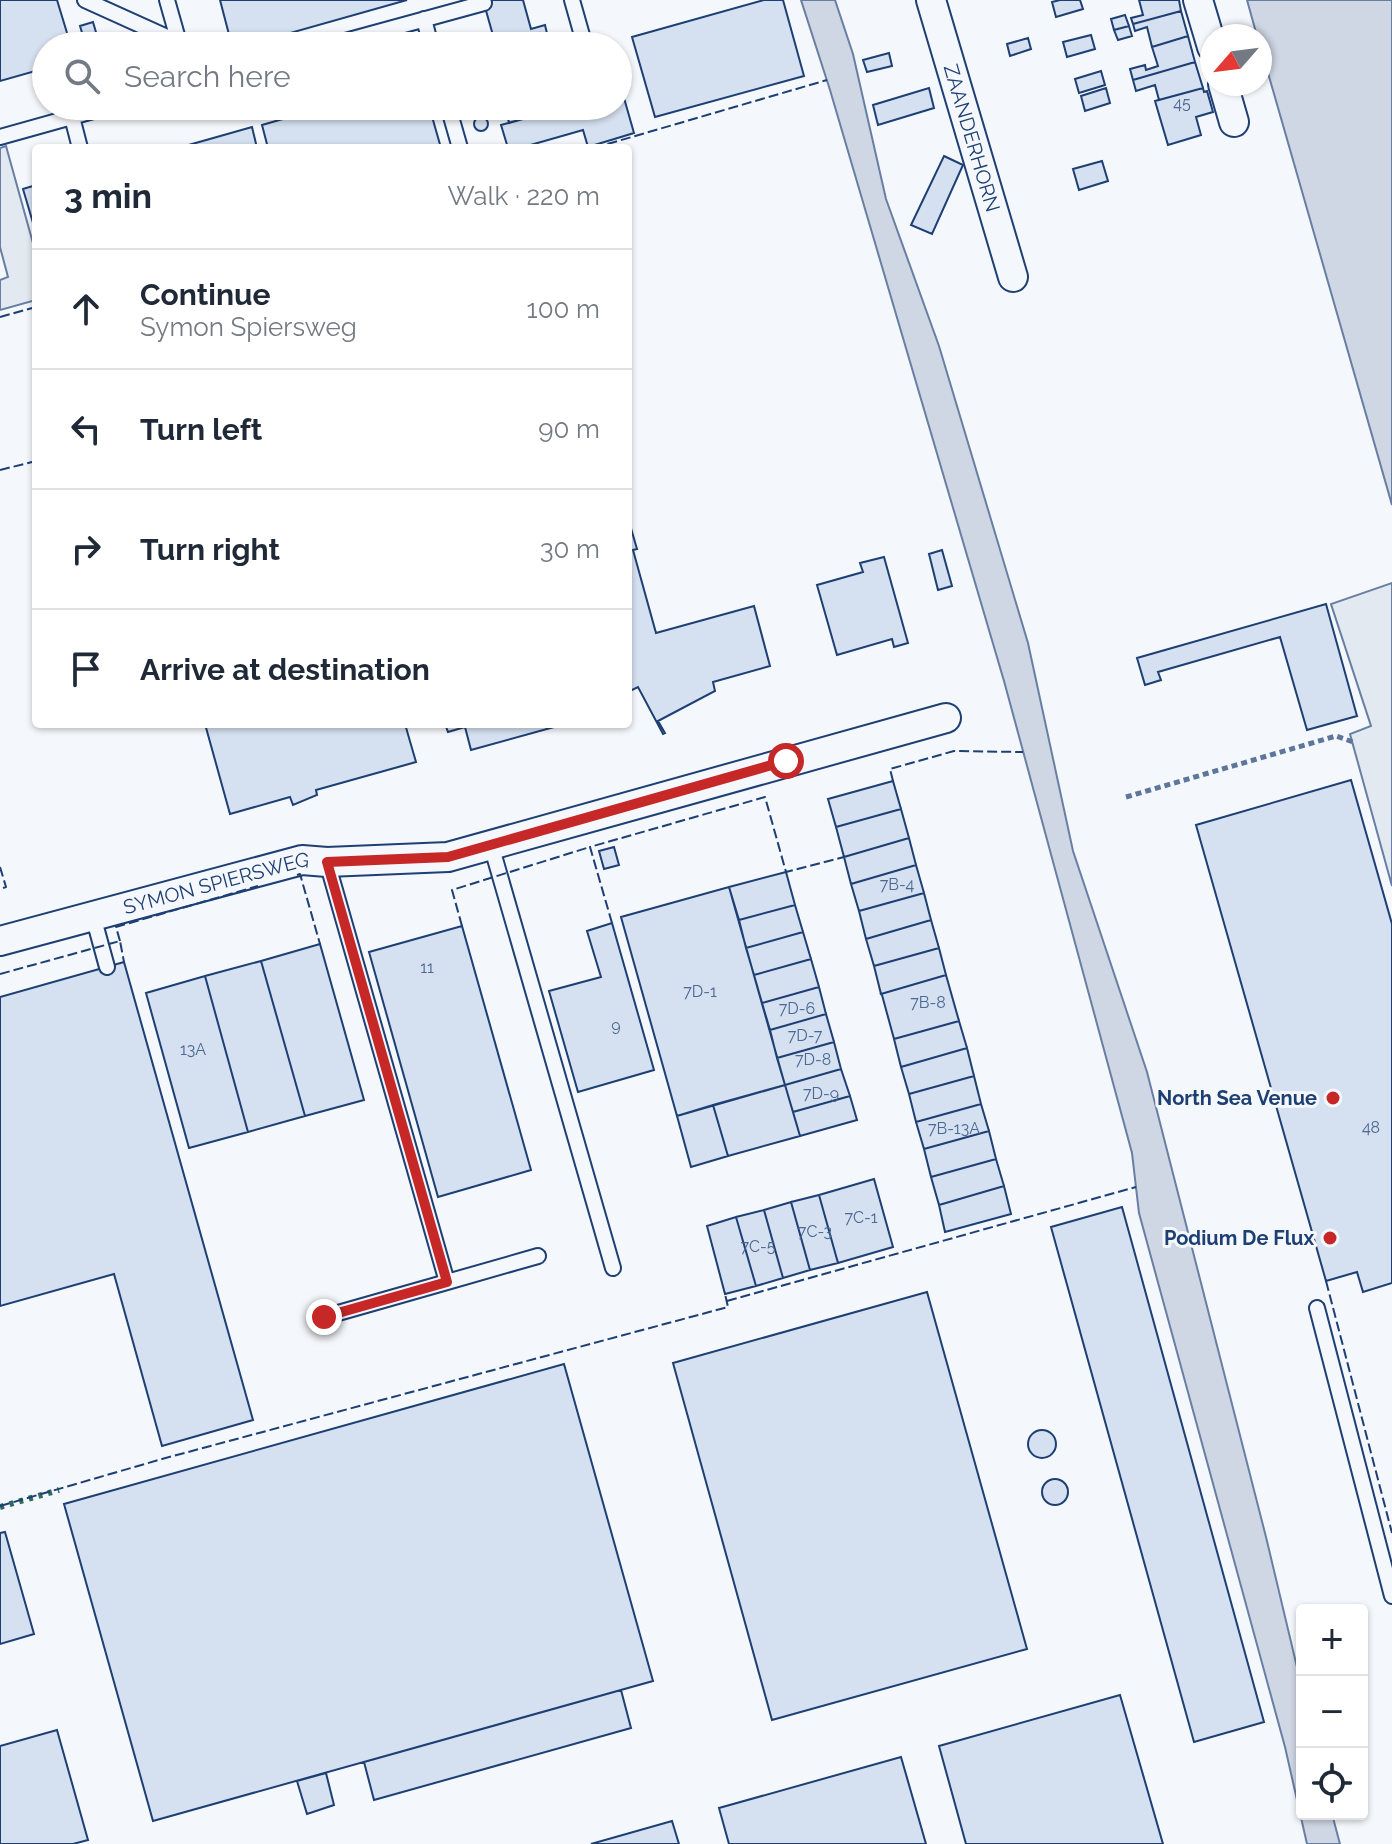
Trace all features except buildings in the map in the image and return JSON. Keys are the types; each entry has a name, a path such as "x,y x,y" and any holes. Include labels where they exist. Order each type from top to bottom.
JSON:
{"street":[{"name":"ZAANDERHORN","path":"931,0 1013,277"},
{"path":"1198,0 1205,24"},
{"path":"1226,96 1234,122"},
{"name":"SYMON SPIERSWEG","path":"0,941 302,860 327,862 448,857 946,718"}],"lane":[{"path":"85,0 154,32"},
{"path":"167,0 176,32"},
{"path":"572,0 581,32"},
{"path":"377,32 484,3"},
{"path":"424,19 427,32"},
{"path":"0,137 61,120"},
{"path":"73,120 79,144"},
{"path":"452,120 459,144"},
{"path":"491,845 613,1268"},
{"path":"327,862 447,1282"},
{"path":"93,916 107,967"},
{"path":"324,1317 538,1256"},
{"path":"1317,1308 1392,1596"}],"path":[{"path":"1126,797 1336,736 1353,742"}],"shaded area":[{"path":"801,0 835,0 853,54 886,199 939,346 1028,643 1073,851 1147,1072 1296,1663 1296,1796 1139,1213 1132,1153 1004,681"},
{"path":"1247,0 1392,0 1392,505 1272,87 1272,24 1254,24"},
{"path":"6,146 32,240 32,301 0,310 0,280 8,277 0,247 0,148"},
{"path":"1392,583 1392,886 1350,734 1371,726 1331,604"},
{"path":"1302,1820 1334,1820 1340,1844 1307,1844"}],"hedge":[{"path":"0,1507 59,1490"}],"fence":[{"path":"608,144 827,80"},
{"path":"0,317 32,308"},
{"path":"0,470 32,462"},
{"path":"893,781 890,769 954,751 1023,752"},
{"path":"612,923 590,847 765,797 786,872 844,857"},
{"path":"462,926 452,890 590,847"},
{"path":"0,867 6,887 0,889"},
{"path":"297,875 300,874 320,944"},
{"path":"120,941 116,927 258,886"},
{"path":"0,974 120,941 124,962"},
{"path":"727,1301 1136,1187"},
{"path":"1326,1281 1392,1533"},
{"path":"0,1506 162,1459 728,1307 725,1294"}],"place":[{"name":"North Sea Venue","path":"1333,1098"},
{"name":"Podium De Flux","path":"1330,1238"}],"route":[{"path":"324,1317 447,1282 327,862 448,857 786,761"}]}
